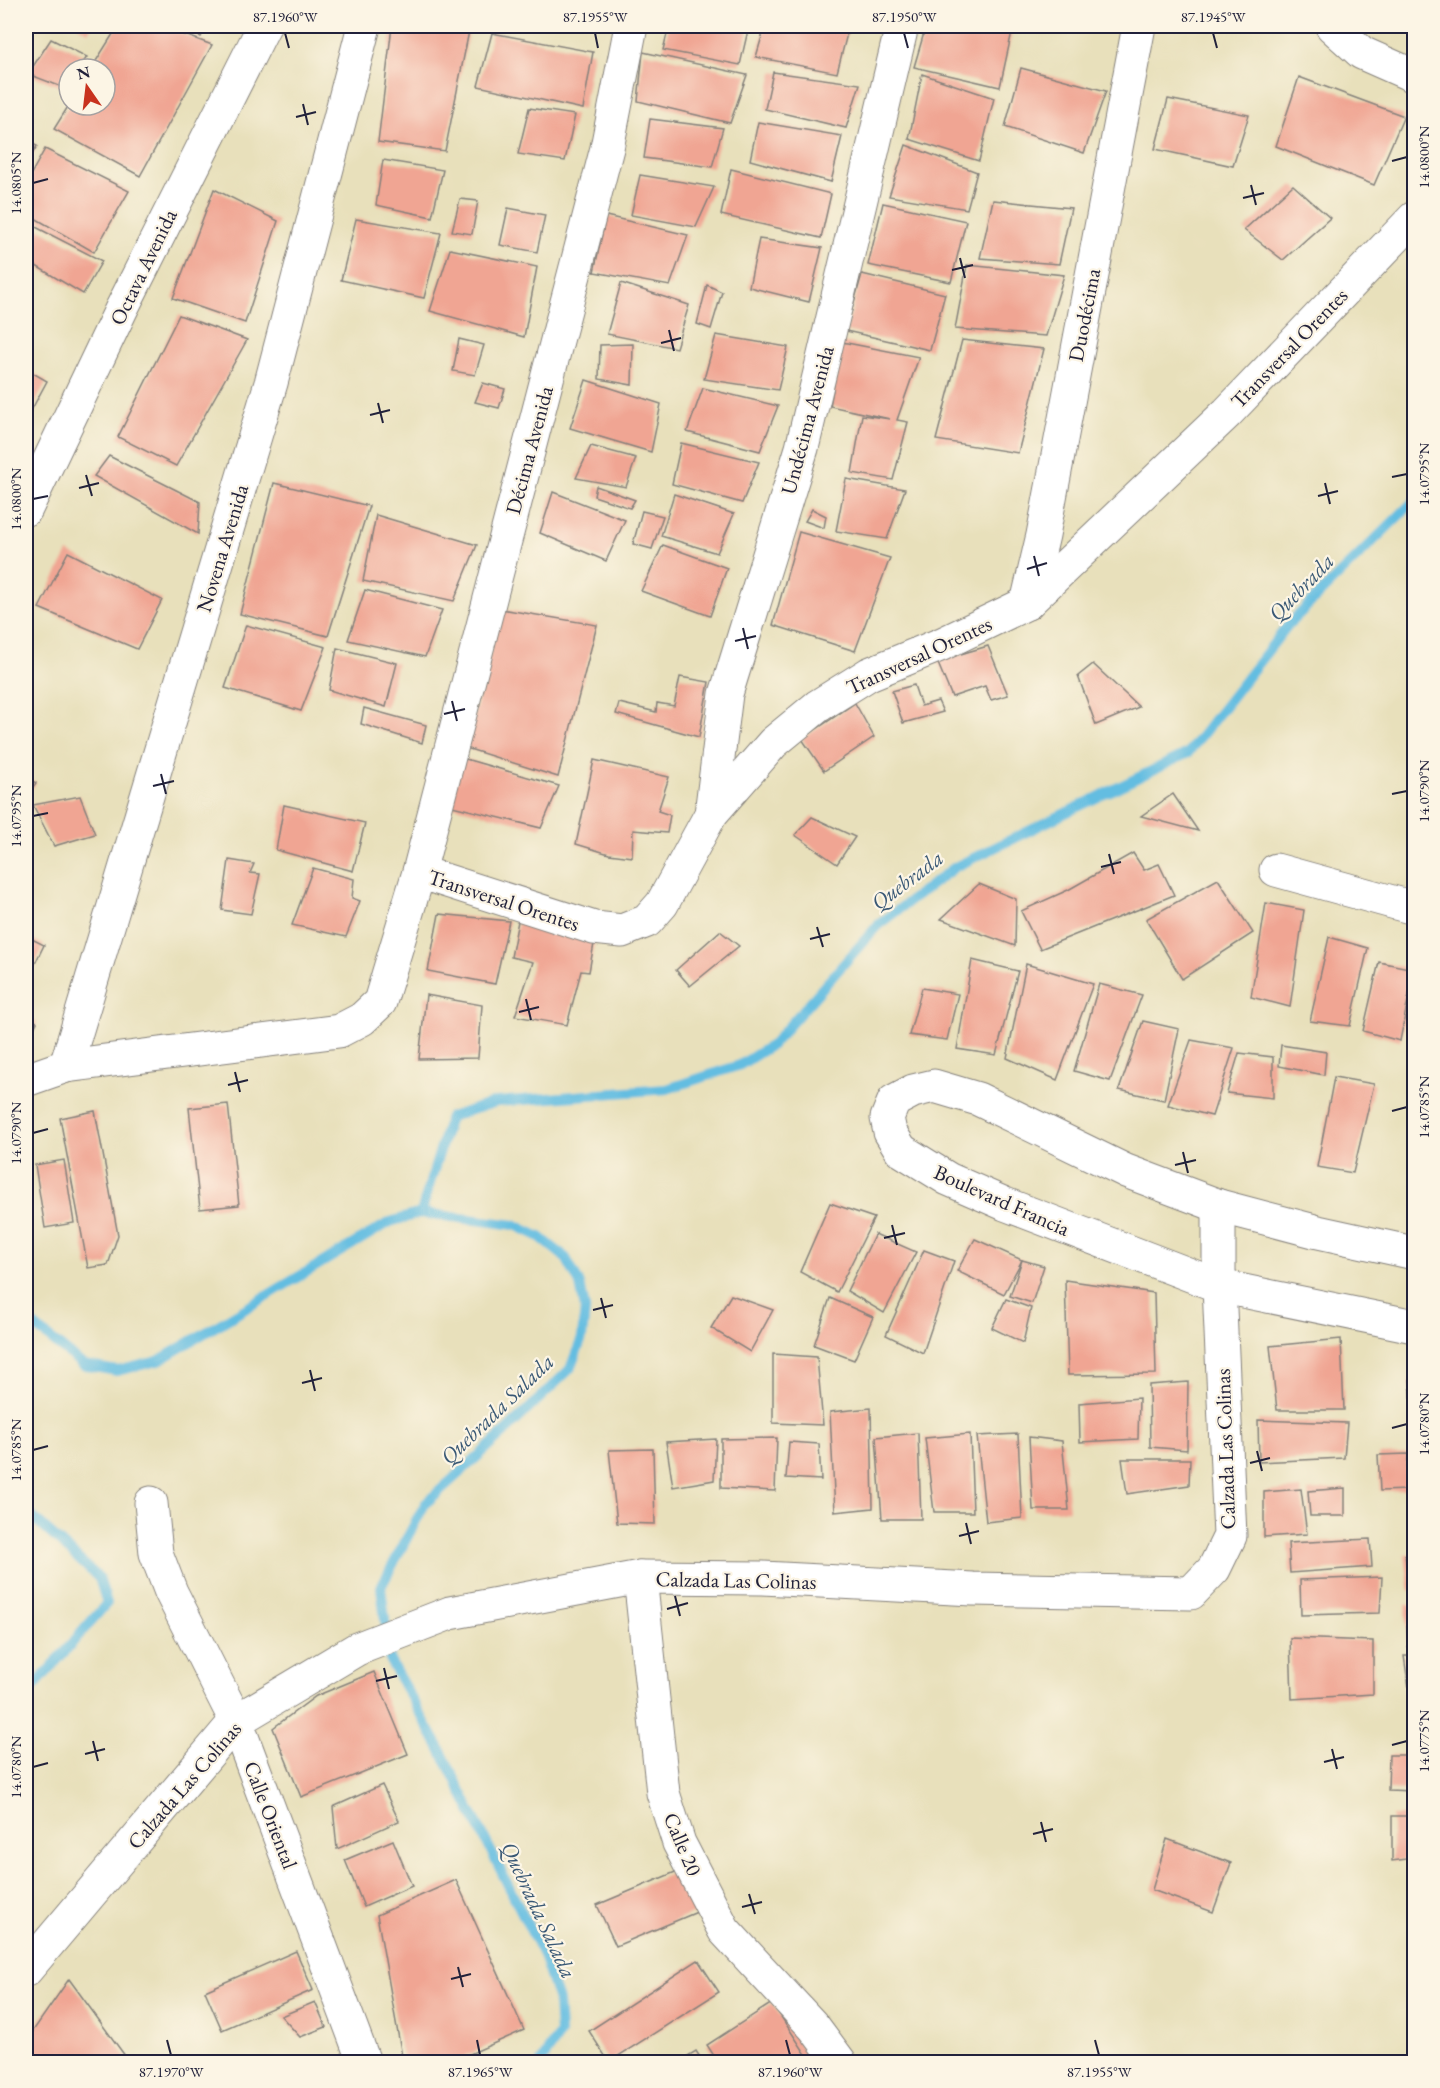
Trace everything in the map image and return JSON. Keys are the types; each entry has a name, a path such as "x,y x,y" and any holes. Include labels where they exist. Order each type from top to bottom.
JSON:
{"street":[{"name":"Octava Avenida","path":"26,509 264,26"},
{"name":"Novena Avenida","path":"66,1066 271,383 363,26"},
{"name":"Décima Avenida","path":"418,872 607,148 631,26"},
{"name":"Undécima Avenida","path":"711,814 726,694 802,448 902,26"},
{"name":"Duodécima","path":"1027,603 1043,535 1139,26"},
{"path":"1332,26 1362,53 1414,76"},
{"name":"Transversal Orentes","path":"26,1080 66,1066 339,1031 362,1019 380,1002 418,872 594,928 622,931 647,921 662,904 711,814 773,743 818,706 869,674 942,644 1027,603 1227,413 1414,218"},
{"path":"1276,870 1414,908"},
{"name":"Boulevard Francia","path":"1414,1253 1318,1232 1219,1206 1126,1171 978,1099 934,1086 914,1091 894,1101 887,1118 890,1132 901,1150 948,1179 1005,1204 1219,1286 1414,1326"},
{"name":"Calzada Las Colinas","path":"26,1970 236,1720 357,1649 450,1613 640,1577 763,1578 973,1589 1191,1593 1214,1569 1230,1536 1219,1286 1219,1206"},
{"name":"Calle Oriental","path":"151,1503 156,1553 171,1592 236,1720 364,2062"},
{"name":"Calle 20","path":"640,1577 663,1793 679,1843 724,1930 814,2027 840,2062"}],"building":[{"path":"77,26 92,26 88,32"},
{"path":"118,26 161,26 212,45 140,176 54,129 62,117 117,117 117,57 99,57"},
{"path":"180,26 207,26 201,37"},
{"path":"392,26 470,26 445,151 378,142"},
{"path":"669,26 749,26 740,65 663,50"},
{"path":"765,26 849,26 837,73 756,57"},
{"path":"926,26 1013,27 1000,87 914,67"},
{"path":"492,33 593,52 583,109 478,86"},
{"path":"51,39 87,57 57,57 57,85 28,74"},
{"path":"643,52 747,75 730,123 638,101"},
{"path":"1021,68 1106,91 1084,153 1005,127"},
{"path":"773,72 860,84 846,128 765,109"},
{"path":"922,74 994,98 979,161 909,139"},
{"path":"1299,77 1404,116 1374,185 1276,146"},
{"path":"1168,99 1249,115 1233,166 1155,149"},
{"path":"529,108 575,115 565,161 518,154"},
{"path":"650,119 723,128 712,167 644,158"},
{"path":"758,122 842,136 831,182 750,160"},
{"path":"26,141 37,146 26,164"},
{"path":"906,145 977,172 967,209 889,196"},
{"path":"45,149 129,191 94,252 26,213 26,183"},
{"path":"383,160 443,170 432,217 376,205"},
{"path":"731,169 831,194 821,238 721,215"},
{"path":"640,175 714,187 696,227 631,215"},
{"path":"1293,185 1330,218 1283,260 1244,230"},
{"path":"214,189 278,221 245,323 173,298"},
{"path":"460,199 478,201 472,234 452,231"},
{"path":"993,200 1071,208 1059,264 980,258"},
{"path":"883,203 966,221 951,282 868,265"},
{"path":"508,208 545,215 537,252 500,245"},
{"path":"606,216 688,235 670,286 594,272"},
{"path":"356,219 441,233 424,298 341,280"},
{"path":"26,222 102,261 83,294 26,260"},
{"path":"759,239 822,248 809,302 749,287"},
{"path":"450,249 537,267 524,337 430,311"},
{"path":"967,265 1064,275 1046,336 955,329"},
{"path":"862,274 945,294 930,350 846,331"},
{"path":"621,283 689,305 676,348 607,334"},
{"path":"707,285 722,292 711,329 697,324"},
{"path":"26,291 33,295 26,304"},
{"path":"179,315 247,340 176,466 118,437"},
{"path":"716,335 788,347 778,390 704,379"},
{"path":"459,339 484,345 475,375 453,371"},
{"path":"962,340 1044,349 1018,453 936,440"},
{"path":"842,342 919,357 897,420 908,422 893,480 852,473 862,415 890,419 830,406"},
{"path":"633,344 632,385 599,379 600,345"},
{"path":"26,369 47,381 26,420"},
{"path":"586,380 661,404 651,452 570,428"},
{"path":"483,383 505,389 499,408 475,402"},
{"path":"703,388 778,406 760,451 687,432"},
{"path":"681,443 759,462 742,503 672,484"},
{"path":"591,446 636,458 626,487 576,478"},
{"path":"109,456 200,502 198,534 94,476"},
{"path":"846,479 905,489 887,539 836,531"},
{"path":"274,483 369,506 328,636 240,614"},
{"path":"596,486 635,500 630,508 594,496"},
{"path":"553,492 625,520 606,561 540,533"},
{"path":"674,494 734,514 717,553 661,536"},
{"path":"812,509 826,516 824,528 805,521"},
{"path":"642,511 663,516 652,549 633,544"},
{"path":"376,515 477,545 454,601 363,581"},
{"path":"799,532 890,558 855,651 773,625"},
{"path":"663,545 727,568 710,616 641,591"},
{"path":"68,552 162,600 137,649 39,608"},
{"path":"365,590 442,610 425,657 348,640"},
{"path":"501,609 597,625 558,777 466,748"},
{"path":"246,625 326,647 301,711 225,688"},
{"path":"988,646 1008,695 991,700 985,686 952,697 937,661"},
{"path":"337,648 397,663 386,707 329,690"},
{"path":"1093,664 1139,707 1096,725 1078,676"},
{"path":"680,677 709,682 699,737 616,714 619,703 656,712 657,703 674,706"},
{"path":"914,685 921,706 938,701 943,712 903,723 892,691"},
{"path":"855,703 874,737 824,771 802,739"},
{"path":"364,708 426,725 422,743 361,724"},
{"path":"462,758 559,786 541,828 448,805"},
{"path":"594,760 669,777 658,811 670,815 667,833 633,830 632,857 609,854 576,844"},
{"path":"26,777 36,783 26,796"},
{"path":"1173,794 1198,831 1141,816"},
{"path":"80,796 95,834 54,846 33,805"},
{"path":"284,805 365,823 353,871 276,850"},
{"path":"812,817 855,837 837,864 795,835"},
{"path":"1133,853 1144,870 1159,864 1174,895 1040,949 1021,911 1068,890"},
{"path":"229,860 254,864 250,873 260,874 251,914 222,910"},
{"path":"313,868 354,879 352,898 360,901 346,937 292,925"},
{"path":"1218,879 1253,933 1182,979 1146,919"},
{"path":"979,884 1016,899 1015,946 941,919"},
{"path":"1266,903 1304,910 1290,1007 1251,997"},
{"path":"439,914 509,921 495,984 428,971"},
{"path":"518,921 595,938 589,972 581,971 567,1025 515,1016 533,962 511,957"},
{"path":"720,931 739,946 690,986 676,970"},
{"path":"26,936 44,945 26,982"},
{"path":"1329,937 1368,948 1350,1026 1310,1021"},
{"path":"972,960 1018,971 996,1055 957,1049"},
{"path":"1379,962 1414,969 1400,1041 1363,1031"},
{"path":"1026,964 1093,984 1057,1080 1007,1058"},
{"path":"1099,984 1142,995 1110,1081 1074,1071"},
{"path":"922,988 958,994 947,1040 909,1035"},
{"path":"426,995 482,1005 478,1058 419,1059"},
{"path":"26,1016 37,1022 26,1045"},
{"path":"1143,1021 1179,1029 1164,1100 1119,1090"},
{"path":"1191,1040 1234,1048 1212,1116 1168,1105"},
{"path":"1281,1045 1326,1052 1324,1075 1279,1066"},
{"path":"1239,1053 1273,1057 1273,1098 1227,1093"},
{"path":"1334,1077 1374,1084 1353,1173 1317,1167"},
{"path":"228,1104 239,1205 200,1209 189,1108"},
{"path":"95,1111 118,1235 108,1265 88,1268 60,1118"},
{"path":"64,1160 74,1223 45,1228 35,1165"},
{"path":"830,1203 874,1218 837,1292 800,1272"},
{"path":"875,1234 916,1252 884,1313 847,1291"},
{"path":"975,1239 1022,1260 1004,1294 957,1271"},
{"path":"924,1250 954,1261 923,1353 886,1335"},
{"path":"1022,1260 1044,1266 1032,1303 1010,1296"},
{"path":"1065,1280 1154,1293 1156,1374 1068,1375"},
{"path":"731,1295 773,1310 750,1352 711,1328"},
{"path":"830,1298 873,1317 854,1360 814,1345"},
{"path":"1006,1299 1031,1308 1023,1343 992,1328"},
{"path":"1341,1339 1344,1410 1277,1410 1270,1346"},
{"path":"773,1354 817,1357 823,1425 773,1423"},
{"path":"1410,1379 1414,1379 1414,1425 1413,1425"},
{"path":"1188,1382 1187,1450 1150,1447 1149,1385"},
{"path":"1139,1398 1138,1439 1080,1442 1079,1403"},
{"path":"871,1408 873,1508 835,1512 830,1412"},
{"path":"1258,1420 1347,1423 1344,1458 1259,1462"},
{"path":"918,1433 921,1519 882,1519 876,1437"},
{"path":"970,1434 973,1512 934,1512 925,1438"},
{"path":"1018,1434 1022,1518 986,1522 977,1436"},
{"path":"1029,1437 1062,1441 1069,1510 1033,1510"},
{"path":"777,1438 775,1491 721,1488 721,1439"},
{"path":"716,1439 714,1480 673,1487 666,1442"},
{"path":"789,1442 819,1444 821,1480 786,1478"},
{"path":"653,1449 655,1524 617,1523 609,1450"},
{"path":"1408,1454 1406,1490 1380,1491 1378,1455"},
{"path":"1122,1459 1190,1459 1189,1485 1127,1494"},
{"path":"1345,1488 1345,1516 1310,1516 1308,1491"},
{"path":"1301,1489 1307,1534 1264,1537 1264,1492"},
{"path":"1370,1539 1372,1567 1290,1573 1288,1543"},
{"path":"1405,1555 1414,1555 1414,1591 1410,1591"},
{"path":"1382,1577 1380,1613 1301,1615 1300,1580"},
{"path":"1406,1605 1414,1605 1414,1647 1408,1647"},
{"path":"1290,1638 1373,1641 1373,1694 1292,1699"},
{"path":"1404,1656 1414,1656 1414,1689 1409,1689"},
{"path":"374,1672 408,1754 301,1797 273,1728 316,1696"},
{"path":"1408,1710 1414,1710 1414,1744 1408,1744"},
{"path":"1389,1755 1414,1755 1414,1791 1388,1790"},
{"path":"382,1785 399,1821 337,1849 333,1807"},
{"path":"1392,1816 1414,1816 1414,1858 1392,1861"},
{"path":"1167,1839 1231,1863 1213,1912 1152,1890"},
{"path":"393,1840 412,1886 364,1907 345,1860"},
{"path":"680,1870 697,1912 616,1946 597,1905"},
{"path":"456,1880 524,2030 452,2062 403,2062 377,1915"},
{"path":"296,1951 313,1990 222,2030 205,1991"},
{"path":"698,1960 719,1992 609,2062 589,2031"},
{"path":"69,1979 128,2060 126,2062 38,2062 26,2045 26,2041"},
{"path":"315,2002 326,2027 300,2037 281,2016"},
{"path":"772,2003 811,2062 718,2062 707,2045"},
{"path":"696,2051 703,2062 678,2062"}],"waterway":[{"name":"Quebrada","path":"421,1213 450,1117 496,1102 667,1089 740,1065 773,1044 878,925 955,867 1188,753 1288,625 1414,501"},
{"name":"Quebrada Salada","path":"26,1319 83,1365 117,1371 158,1361 390,1222 421,1213 515,1225 540,1237 566,1258 580,1284 585,1309 582,1338 570,1369 425,1504 381,1587 390,1661 438,1745 543,1955 558,2001 560,2033 541,2062"},
{"name":"Quebrada Salada","path":"26,1511 99,1578 107,1603 26,1696"}]}
